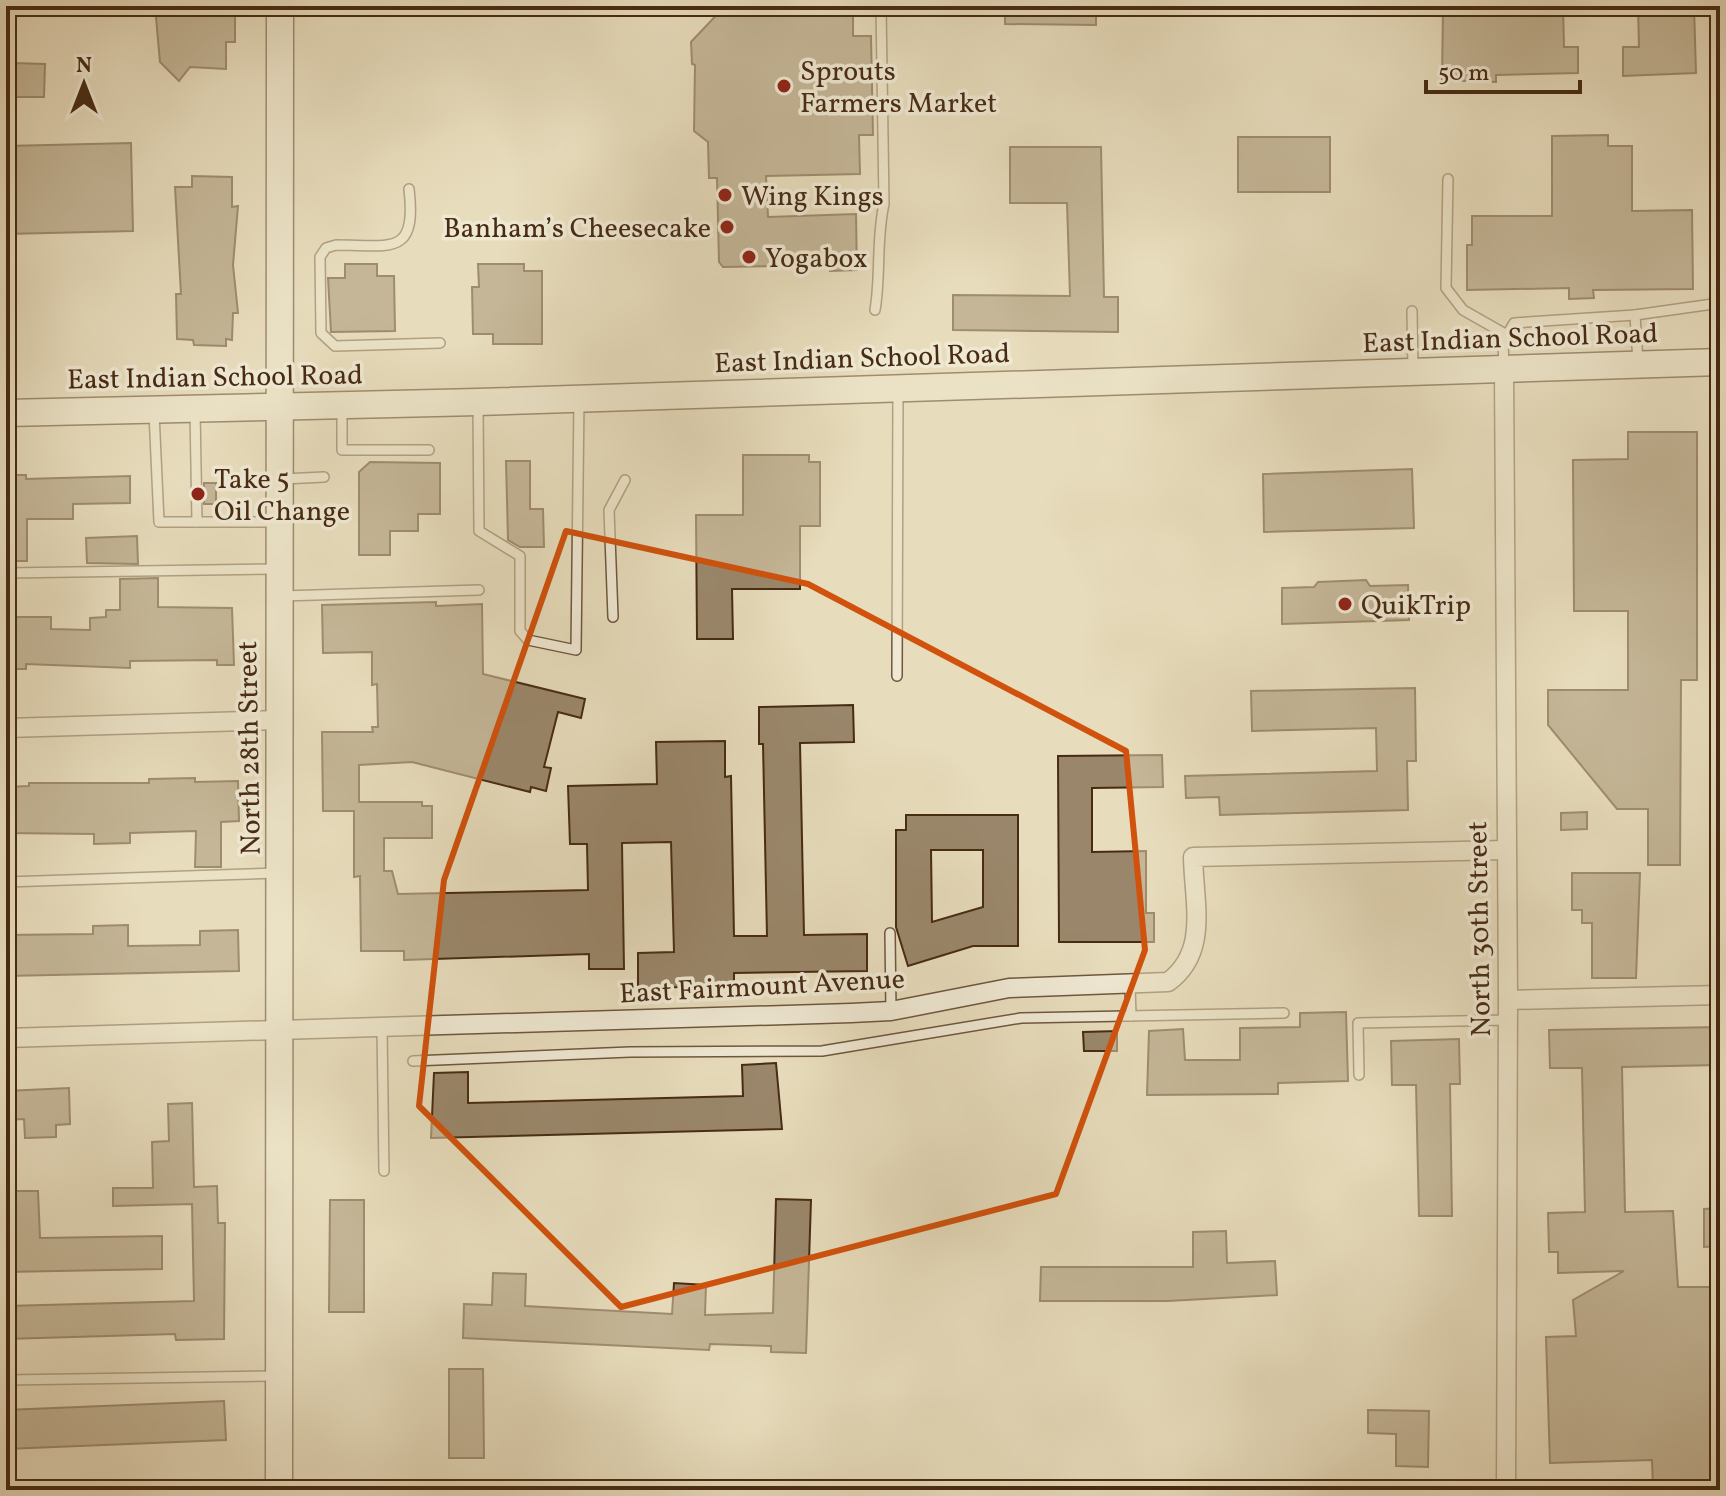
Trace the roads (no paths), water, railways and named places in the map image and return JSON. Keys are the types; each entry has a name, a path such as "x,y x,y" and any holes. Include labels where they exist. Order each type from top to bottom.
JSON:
{"main road":[{"name":"North 28th Street","path":"279,1490 282,873 278,720 280,6"},
{"name":"East Indian School Road","path":"6,413 478,402 1720,362"}],"street":[{"name":"North 30th Street","path":"1504,368 1508,1000 1506,1490"},
{"path":"6,728 278,720"},
{"name":"East Fairmount Avenue","path":"6,1038 891,1011 1009,988 1130,986 1168,982 1184,970 1196,949 1193,857 1505,850"},
{"path":"1508,1000 1720,995"}],"lane":[{"path":"875,310 880,284 878,229 884,204 881,6"},
{"path":"1448,179 1446,288 1463,310 1507,335"},
{"path":"409,189 412,223 408,235 399,243 336,245 326,248 320,257 321,333 335,346 440,343"},
{"path":"1504,368 1503,342 1514,323 1635,315 1720,303"},
{"path":"1412,311 1413,371"},
{"path":"1635,315 1638,365"},
{"path":"897,676 898,388"},
{"path":"478,402 479,531 520,556 520,631 528,640 576,650 579,398"},
{"path":"342,405 342,450 429,450"},
{"path":"195,408 197,522"},
{"path":"154,409 159,522 279,522"},
{"path":"280,479 324,477"},
{"path":"613,617 609,510 625,480"},
{"path":"6,573 278,569"},
{"path":"278,596 479,590"},
{"path":"6,882 282,873"},
{"path":"890,933 891,1011"},
{"path":"1130,986 1131,1016"},
{"path":"413,1061 630,1052 822,1051 1021,1018 1284,1013"},
{"path":"1359,1075 1358,1023 1508,1020"},
{"path":"382,1028 384,1171"},
{"path":"6,1380 279,1376"}],"place":[{"name":"Sprouts Farmers Market","path":"784,86"},
{"name":"Wing Kings","path":"725,195"},
{"name":"Banham’s Cheesecake","path":"727,227"},
{"name":"Yogabox","path":"749,257"},
{"name":"Take 5 Oil Change","path":"198,494"},
{"name":"QuikTrip","path":"1345,604"}]}
